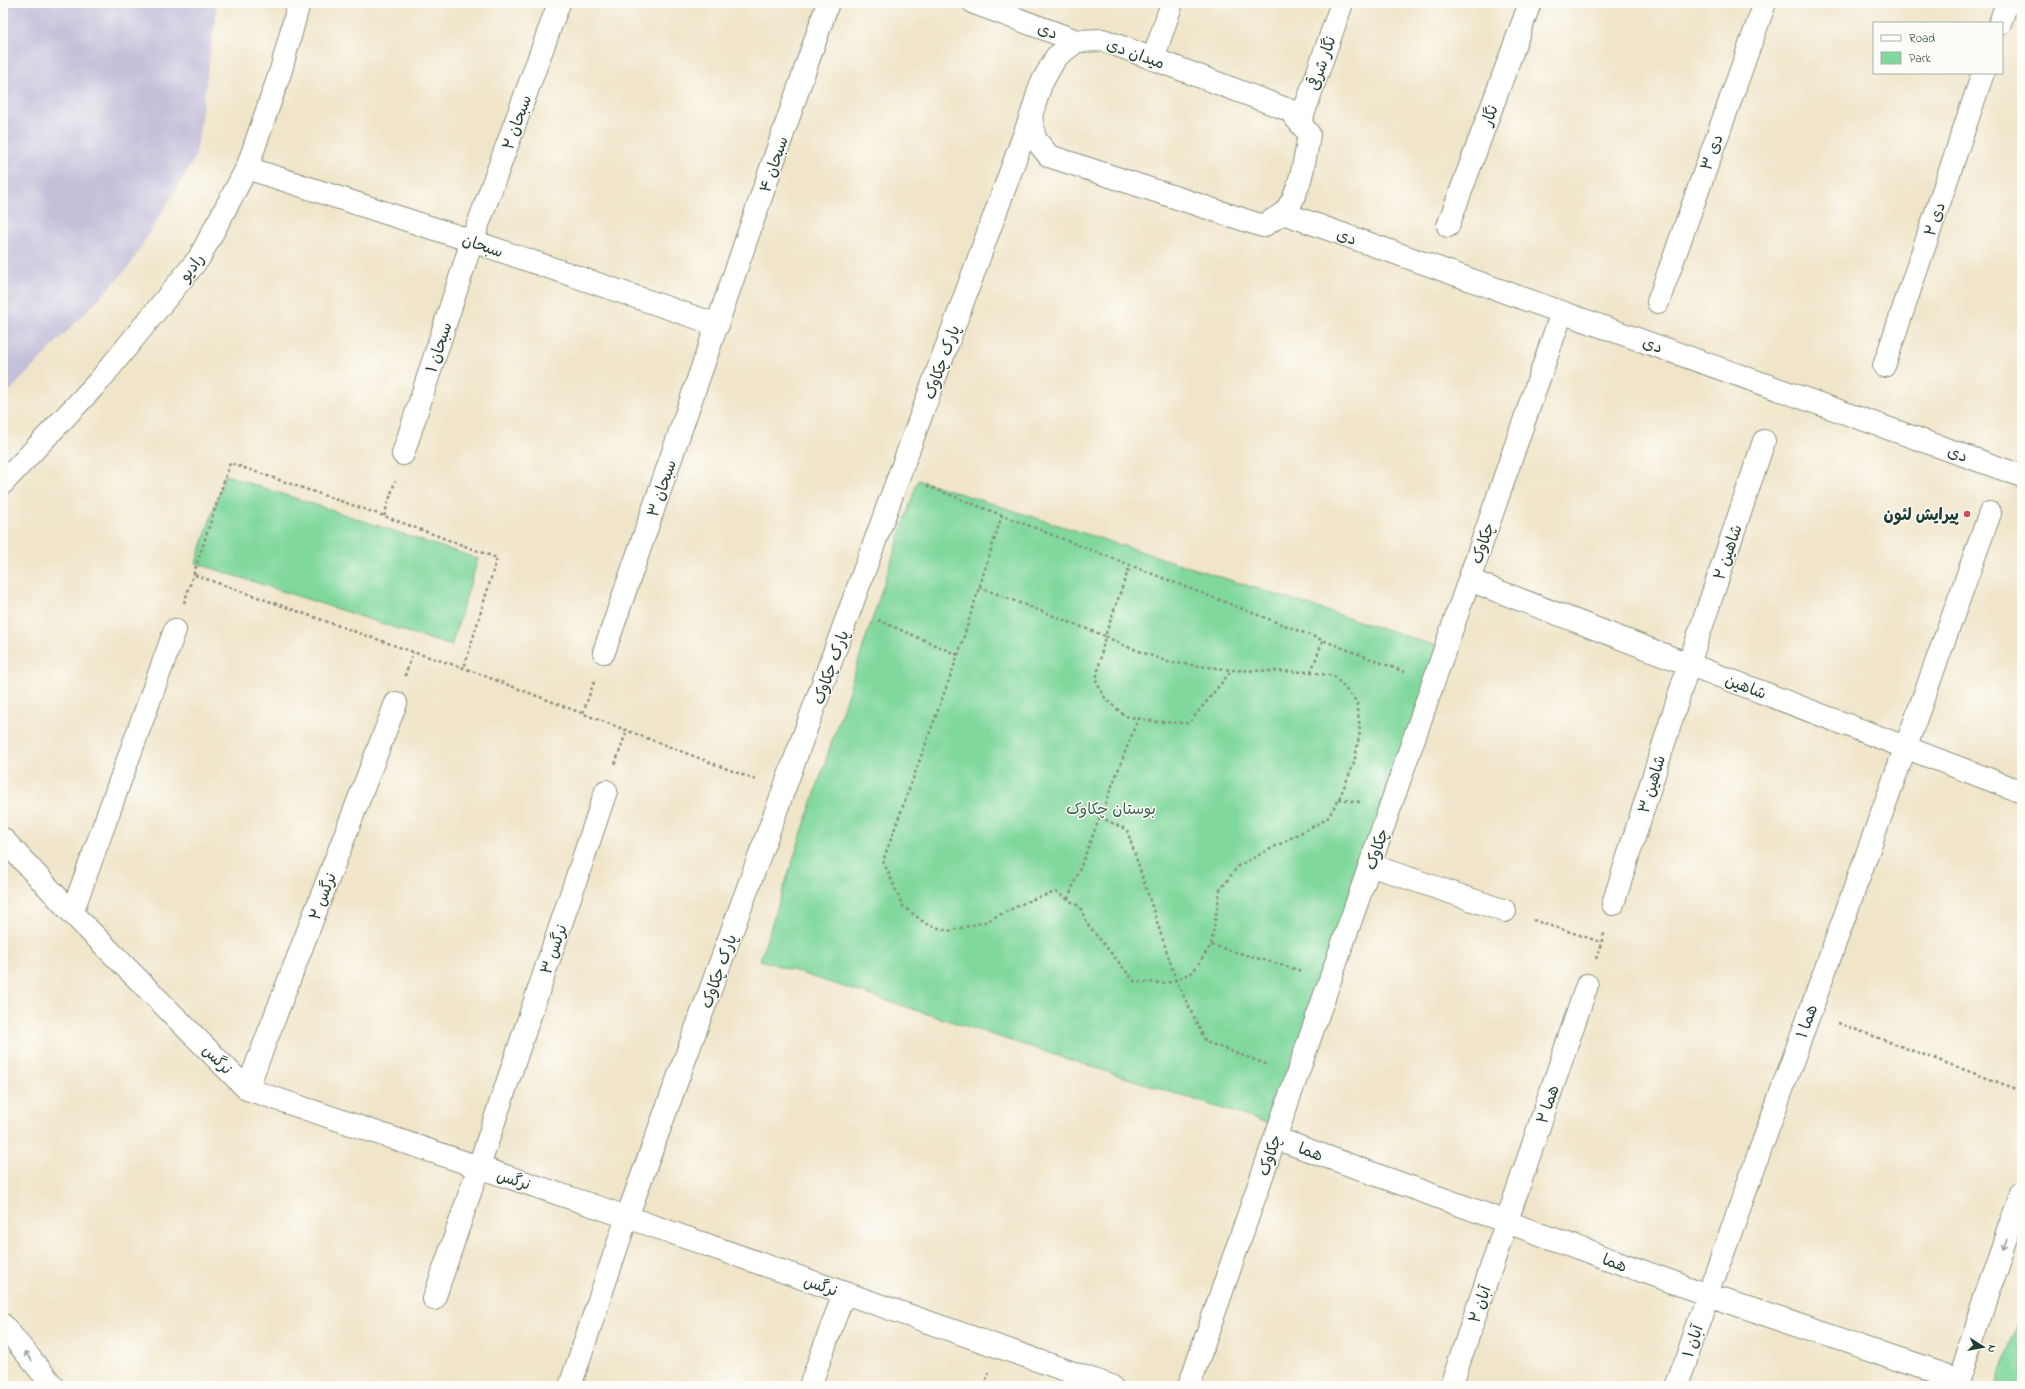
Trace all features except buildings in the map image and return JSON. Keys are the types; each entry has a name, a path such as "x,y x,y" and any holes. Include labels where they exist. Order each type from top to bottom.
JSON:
{"street":[{"name":"رادیو","path":"3,483 99,382 200,258 247,168 281,70 299,3"},
{"name":"سبحان ۲","path":"472,241 559,3"},
{"name":"سبحان ۴","path":"718,325 828,3"},
{"name":"دی","path":"974,3 1076,41"},
{"path":"1153,59 1172,3"},
{"name":"نگار شرقی","path":"1300,123 1342,3"},
{"name":"نگار","path":"1448,226 1530,3"},
{"name":"دی ۳","path":"1658,302 1765,3"},
{"path":"2000,22 2007,3"},
{"name":"میدان دی","path":"1103,40 1153,59 1289,110 1300,123 1309,134 1305,162 1297,188 1283,213 1263,226 1049,156 1034,139 1031,116 1041,84 1056,57 1076,41 1103,40"},
{"name":"دی ۲","path":"1884,366 1983,74"},
{"name":"پارک چکاوک","path":"570,1386 627,1217 785,791 1031,116"},
{"name":"سبحان","path":"247,168 472,241 718,325"},
{"name":"دی","path":"1283,213 2022,476"},
{"name":"سبحان ۱","path":"403,454 472,241"},
{"name":"چکاوک","path":"1189,1386 1562,312"},
{"name":"سبحان ۳","path":"604,652 718,325"},
{"name":"شاهین ۲","path":"1689,664 1764,441"},
{"name":"هما ۱","path":"1708,1295 1904,747 1990,513"},
{"name":"شاهین","path":"1469,580 2022,792"},
{"path":"72,913 175,630"},
{"name":"شاهین ۳","path":"1613,904 1689,664"},
{"name":"نرگس ۲","path":"247,1089 396,703"},
{"name":"نرگس ۳","path":"434,1299 606,791"},
{"name":"نرگس","path":"3,839 72,913 247,1089 627,1217 1111,1386"},
{"path":"1370,865 1505,911"},
{"name":"هما ۲","path":"1508,1223 1587,985"},
{"name":"هما","path":"1275,1138 1708,1295 1957,1383"},
{"path":"1957,1383 2022,1194"},
{"name":"آبان ۲","path":"1451,1386 1508,1223"},
{"path":"810,1386 844,1293"},
{"name":"آبان ۱","path":"1677,1386 1708,1295"},
{"path":"3,1325 53,1386"}],"path":[{"path":"384,516 403,454"},
{"path":"464,668 498,558 384,516 230,463 195,575 413,652 464,668 583,712 785,791"},
{"path":"900,475 1433,683"},
{"path":"979,587 1168,662 1232,670 1311,672 1334,676 1357,702 1360,732 1354,763 1339,798 1327,819 1238,866 1220,890 1210,945 1193,972 1168,983 1135,982 1088,925 1080,906 1056,892 1030,900 985,922 948,931 926,924 903,906 883,861 958,655 979,587 1002,515"},
{"path":"1130,565 1105,636 1096,681 1105,698 1125,716 1158,722 1189,723 1232,670"},
{"path":"852,608 958,655"},
{"path":"1311,672 1323,640"},
{"path":"583,712 604,652"},
{"path":"1068,899 1138,718"},
{"path":"606,791 627,730"},
{"path":"1100,817 1127,830 1176,980 1206,1042 1297,1075"},
{"path":"1587,985 1613,904"},
{"path":"1505,911 1601,942"},
{"path":"1210,945 1331,978"},
{"path":"1809,1013 2022,1091"}],"shaded area":[{"path":"3,3 217,3 196,156 129,267 3,398"}],"green space":[{"path":"225,475 478,559 451,646 196,563"},
{"name":"بوستان چکاوک","path":"918,480 1439,647 1273,1125 760,960"},
{"path":"2022,1310 2022,1386 1996,1386"}],"place":[{"name":"پیرایش لئون","path":"1967,514"}]}
